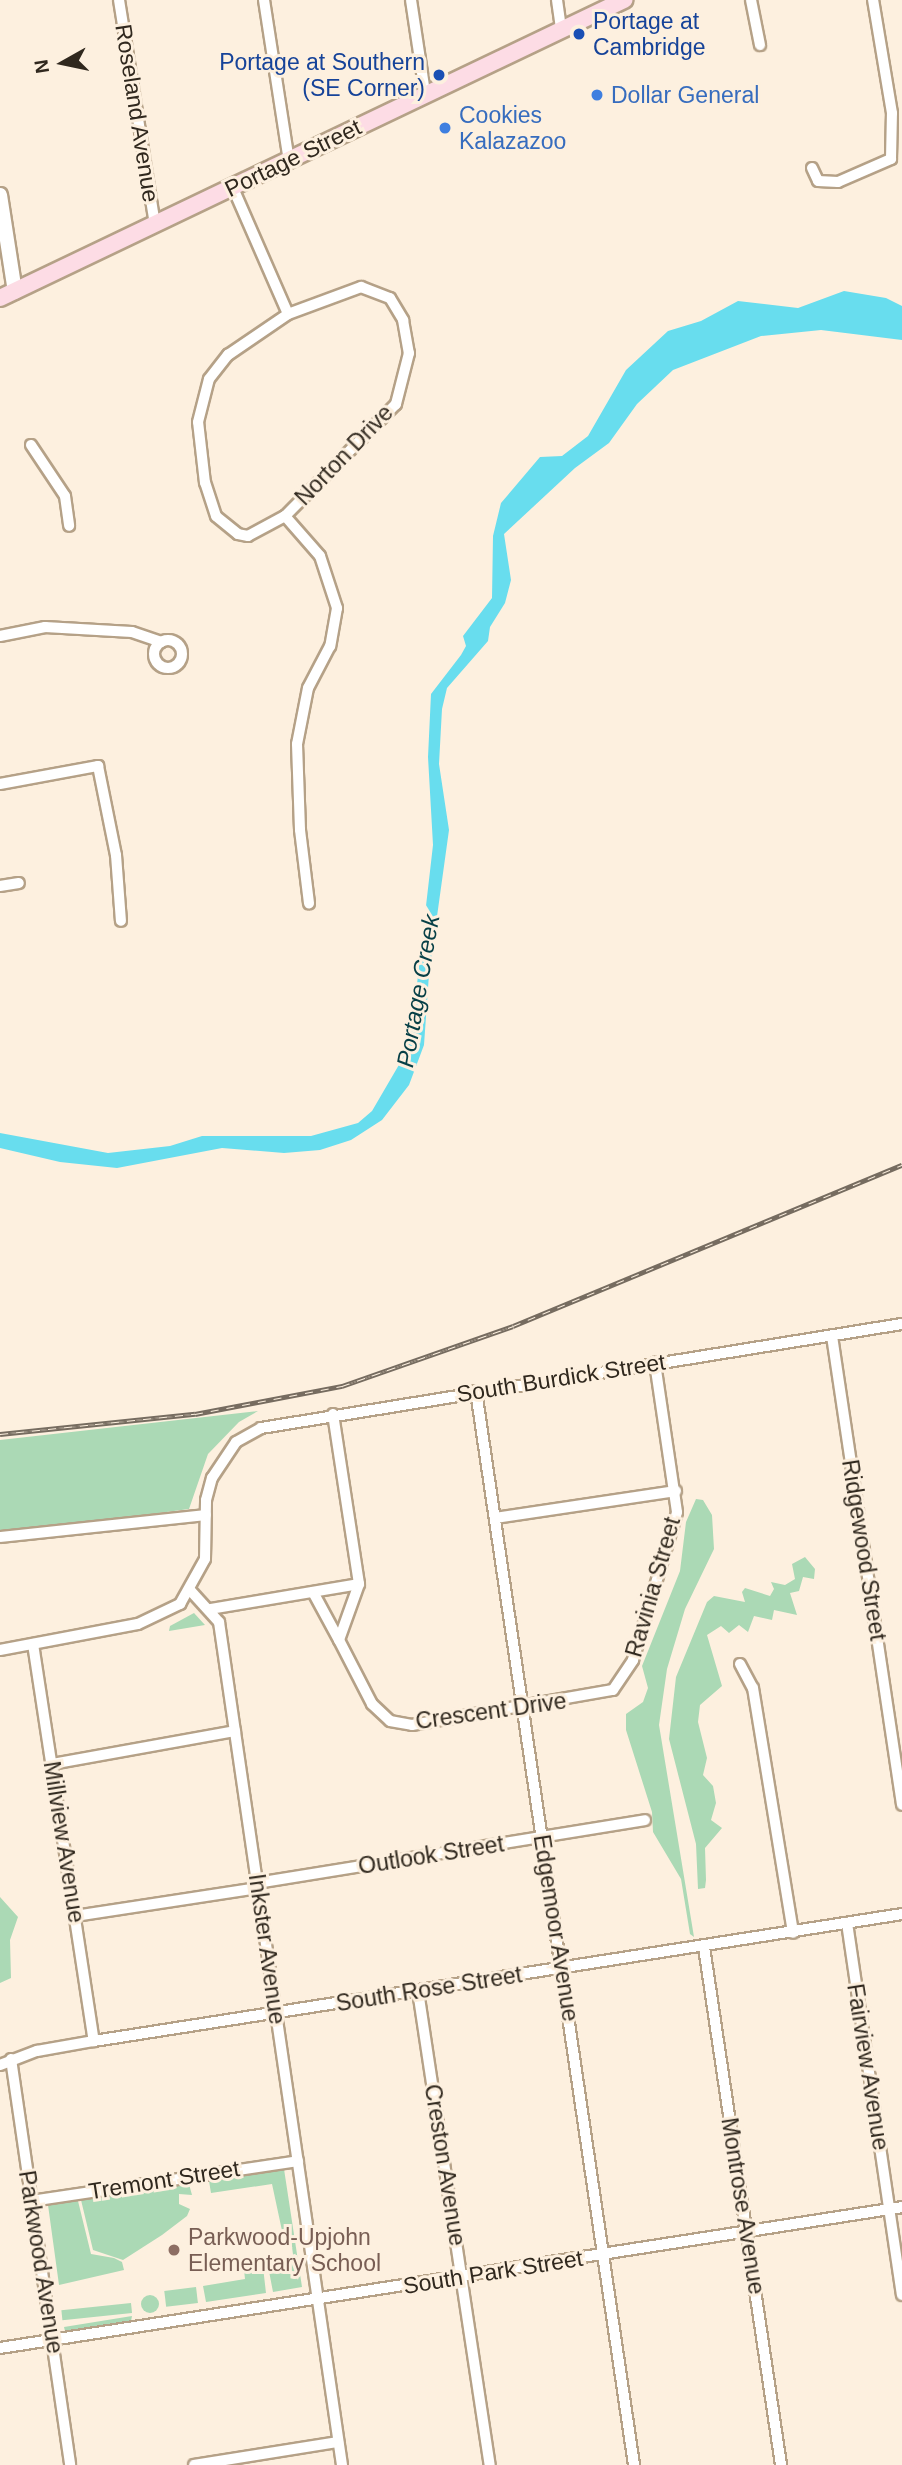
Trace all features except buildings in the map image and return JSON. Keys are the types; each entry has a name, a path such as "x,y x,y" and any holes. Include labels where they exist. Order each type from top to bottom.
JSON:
{"main road":[{"name":"Portage Street","path":"7,295 624,0"}],"street":[{"name":"Roseland Avenue","path":"119,0 155,225"},
{"path":"264,0 289,161"},
{"path":"411,0 425,93"},
{"path":"557,0 561,30"},
{"path":"751,0 760,45"},
{"path":"812,168 818,181 853,177 891,159 892,113 873,0"},
{"path":"233,188 288,314 219,363 202,394 198,422 210,505 225,527 248,536 285,516 320,556 337,608 335,631 304,699 298,744 300,830 309,903"},
{"path":"0,195 7,295"},
{"name":"Norton Drive","path":"285,516 388,415 401,394 409,352 398,307 372,288 361,287 288,314"},
{"path":"31,445 65,496 69,526"},
{"path":"0,636 45,627 132,632 160,642"},
{"path":"0,784 98,766 116,855 121,921"},
{"path":"0,886 19,883"},
{"name":"South Burdick Street","path":"206,1515 212,1478 228,1451 261,1427 902,1325"},
{"name":"Ridgewood Street","path":"832,1336 902,1805"},
{"name":"Ravinia Street","path":"620,1684 633,1660 671,1545 676,1491 655,1363"},
{"name":"Edgemoor Avenue","path":"476,1391 634,2465"},
{"path":"333,1414 359,1584 339,1640"},
{"path":"495,1518 676,1491"},
{"path":"0,1537 206,1515 207,1550 190,1590 180,1604 152,1621 0,1650"},
{"path":"210,1609 359,1584"},
{"name":"Inkster Avenue","path":"190,1590 219,1622 342,2465"},
{"name":"Crescent Drive","path":"313,1592 372,1704 390,1721 412,1725 595,1696 620,1684"},
{"name":"Millview Avenue","path":"33,1644 94,2041"},
{"path":"740,1664 753,1688 793,1933"},
{"path":"52,1764 235,1731"},
{"name":"Outlook Street","path":"75,1916 645,1820"},
{"name":"South Rose Street","path":"0,2065 11,2059 94,2041 902,1914"},
{"name":"Fairview Avenue","path":"847,1923 902,2295"},
{"name":"Montrose Avenue","path":"704,1947 781,2465"},
{"name":"Creston Avenue","path":"418,1991 489,2465"},
{"name":"Parkwood Avenue","path":"11,2059 71,2465"},
{"name":"Tremont Street","path":"31,2201 298,2161"},
{"name":"South Park Street","path":"0,2348 902,2207"},
{"path":"194,2465 338,2442"}],"green space":[{"path":"258,1411 239,1422 208,1454 189,1509 0,1534 0,1440"},
{"path":"696,1499 703,1500 712,1515 714,1549 685,1609 667,1669 659,1725 694,1937 690,1934 681,1879 653,1832 652,1812 626,1730 626,1714 643,1702 648,1688 642,1666 680,1571 686,1522"},
{"path":"805,1557 815,1569 814,1579 803,1577 799,1591 790,1593 797,1615 774,1610 772,1620 754,1616 748,1632 739,1625 729,1633 721,1626 707,1635 722,1686 700,1705 698,1722 707,1758 703,1775 713,1786 716,1803 711,1820 722,1828 705,1848 705,1888 698,1889 696,1844 669,1739 676,1677 707,1602 714,1596 745,1602 742,1592 745,1588 770,1596 774,1589 771,1582 785,1585 795,1579 792,1564"},
{"path":"194,1613 205,1625 169,1631 170,1626"},
{"path":"0,1897 18,1917 10,1940 11,1978 0,1983"},
{"path":"284,2169 302,2287 273,2292 268,2266 294,2262 291,2239 284,2240 272,2184 211,2193 209,2181"},
{"path":"189,2184 192,2195 179,2194 179,2204 190,2209 187,2216 162,2235 123,2260 93,2250 81,2200"},
{"path":"78,2201 91,2254 114,2258 122,2262 124,2270 59,2285 48,2205"},
{"path":"263,2267 266,2293 206,2302 203,2286 245,2279 244,2270"},
{"path":"196,2287 198,2303 166,2307 164,2291"},
{"path":"150,2295 156,2298 159,2304 156,2310 150,2313 144,2310 141,2304 144,2298"},
{"path":"131,2303 132,2313 62,2320 61,2310"},
{"path":"132,2316 131,2321 65,2331 64,2327"}],"water":[{"name":"Portage Creek","path":"844,291 886,298 902,306 902,340 821,330 761,336 673,370 637,404 609,443 575,468 504,534 511,580 505,603 490,627 488,641 447,688 442,709 439,764 449,830 429,974 424,1045 409,1085 382,1120 351,1140 320,1150 284,1153 222,1148 117,1168 60,1162 0,1148 0,1133 108,1153 170,1146 202,1136 311,1136 358,1123 372,1111 400,1063 417,984 433,845 428,757 431,694 461,655 466,646 463,636 492,598 493,536 501,503 540,457 562,456 588,436 626,370 668,331 701,321 738,301 798,308"}],"railway":[{"path":"0,1434 195,1414 342,1386 513,1326 902,1165"}],"place":[{"name":"Portage at Cambridge","path":"579,34"},
{"name":"Portage at Southern (SE Corner)","path":"439,75"},
{"name":"Dollar General","path":"597,95"},
{"name":"Cookies Kalazazoo","path":"445,128"},
{"name":"Parkwood-Upjohn Elementary School","path":"174,2250"}]}
